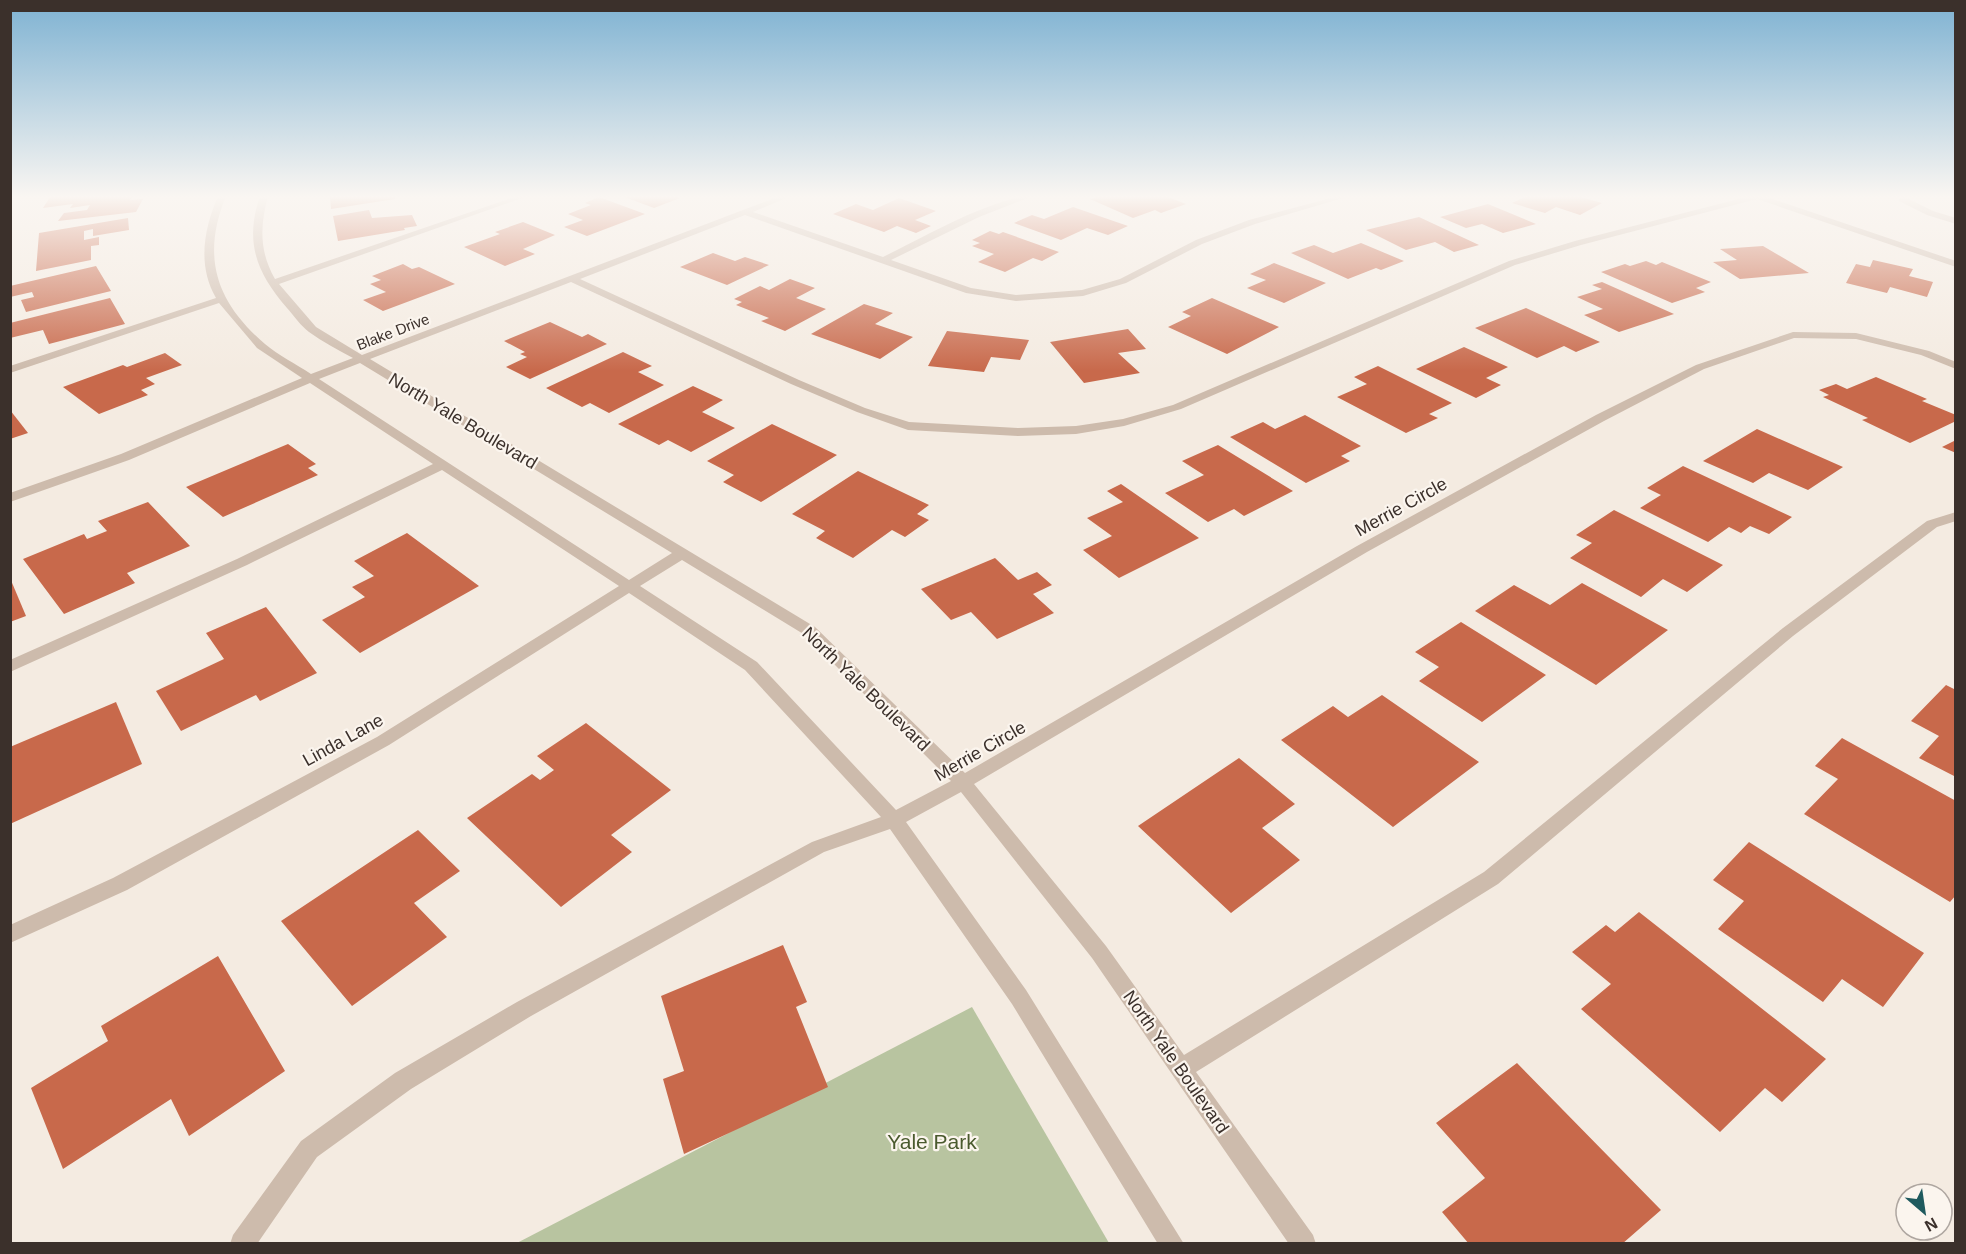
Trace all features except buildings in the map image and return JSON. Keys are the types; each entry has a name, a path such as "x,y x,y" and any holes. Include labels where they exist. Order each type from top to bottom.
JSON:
{"street":[{"path":"209,255 208,264 222,299 261,346 751,666 894,820 1019,997 1172,1244"},
{"name":"North Yale Boulevard","path":"258,255 278,293 312,328 810,631 963,782 1099,952 1304,1244"},
{"path":"272,283 354,255"},
{"name":"Blake Drive","path":"10,498 125,457 311,378 636,255"},
{"path":"865,255 969,291 1016,298 1083,294 1123,281 1175,255"},
{"path":"883,261 896,255"},
{"path":"573,279 795,382 861,410 908,426 1018,432 1076,430 1124,422 1177,407 1512,263 1540,255"},
{"path":"1928,255 1956,264"},
{"path":"10,369 222,299"},
{"name":"Merrie Circle","path":"242,1244 309,1149 403,1081 524,1010 818,848 894,820 963,782 1362,549 1600,418 1700,367 1793,335 1856,336 1925,353 1956,366"},
{"path":"10,667 242,562 442,465"},
{"path":"1181,1070 1491,878 1788,633 1932,524 1956,516"},
{"name":"Linda Lane","path":"10,935 120,884 383,741 681,554"}],"green space":[{"name":"Yale Park","path":"972,1007 1109,1243 515,1244"}]}
